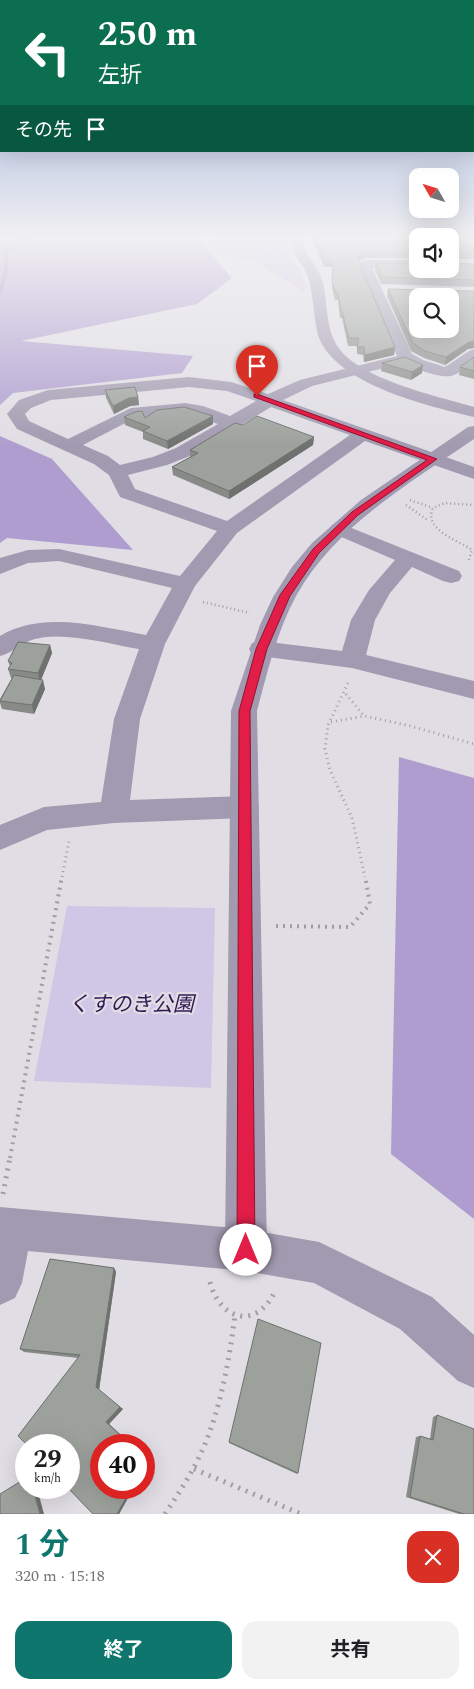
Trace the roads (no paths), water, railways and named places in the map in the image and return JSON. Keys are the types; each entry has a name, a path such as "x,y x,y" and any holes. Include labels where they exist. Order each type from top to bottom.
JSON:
{"street":[{"path":"320,306 328,342 336,356 357,371 374,380 474,412"},
{"path":"382,306 406,358"},
{"path":"117,472 160,461 183,452 285,391 306,383 406,358 448,372 474,354"},
{"path":"230,529 127,492 117,472 101,460 24,424 16,414 25,404 48,395 166,384 210,383 230,387 270,400 474,473"},
{"path":"70,445 131,413 185,408 197,410 232,423"},
{"path":"245,1251 244,711 262,649 285,595 316,551 355,514 392,496 433,459 474,431"},
{"path":"114,812 127,719 153,644 182,590 230,529 364,434"},
{"path":"339,529 451,576"},
{"path":"0,567 20,558 40,554 59,554 182,590"},
{"path":"352,660 363,620 380,590 409,558"},
{"path":"0,648 12,639 34,631 59,630 153,644"},
{"path":"262,649 352,660 474,690"},
{"path":"0,838 44,819 114,812 245,807"},
{"path":"0,1282 6,1229 245,1251 319,1263 416,1313 474,1365"}],"park label":[{"name":"くすのき公園","path":"131,1004"}]}
